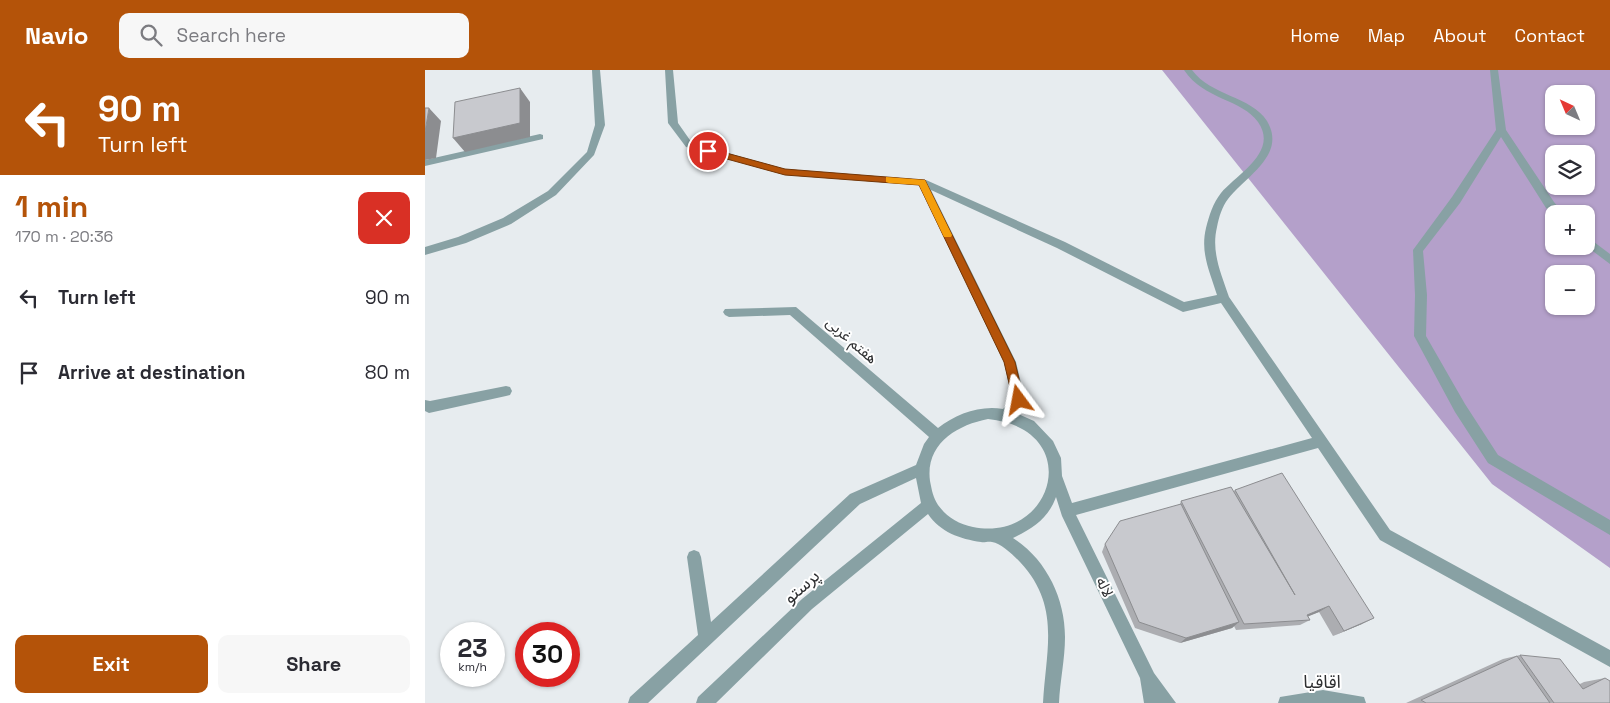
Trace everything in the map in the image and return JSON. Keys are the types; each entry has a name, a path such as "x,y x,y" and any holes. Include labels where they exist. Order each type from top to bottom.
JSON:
{"street":[{"path":"425,251 462,240 507,221 552,193 591,153 600,124 596,70"},
{"path":"669,70 673,123 689,145 785,172 922,182 1061,245 1183,307 1224,298"},
{"path":"1189,70 1198,84 1240,103 1259,118 1267,131 1267,145 1259,164 1225,195 1215,213 1209,246 1224,298 1385,535 1610,659"},
{"path":"1493,70 1501,130 1550,205"},
{"path":"1501,130 1456,200 1417,250 1421,295 1420,336 1460,408 1493,459 1610,528"},
{"path":"425,164 540,137"},
{"path":"922,182 1010,362 1019,400 1007,415"},
{"path":"1595,248 1610,260"},
{"name":"هفتم غربی","path":"729,312 792,310 938,436"},
{"path":"425,405 429,407 507,391"},
{"path":"988,413 1007,415 1026,422 1042,435 1052,452 1057,472 1053,492 1043,512 1026,526 996,536 982,537 960,532 942,521 929,505 922,487 922,469 927,451 938,436 952,424 969,416 988,413"},
{"path":"1067,511 1322,441"},
{"path":"636,703 855,499 922,469"},
{"name":"لاله","path":"1057,472 1060,491 1067,511 1148,677 1152,703"},
{"name":"پرستو","path":"704,703 807,604 929,505"},
{"path":"996,536 1010,542 1023,552 1033,563 1049,594 1055,617 1057,638 1051,703"},
{"path":"694,558 706,637"},
{"path":"1148,677 1168,703"},
{"name":"اقاقیا","path":"1286,703 1323,698 1358,703"}],"shaded area":[{"path":"1162,70 1610,70 1610,568 1492,484"}],"building":[{"path":"520,88 520,123 453,138 455,102"},
{"path":"425,108 429,108 425,132"},
{"path":"1282,473 1374,618 1344,631 1329,606 1307,615 1310,620 1244,624 1181,501 1231,487 1295,595 1235,490"},
{"path":"1181,504 1239,622 1186,638 1139,622 1105,544 1120,521"},
{"path":"1520,655 1560,659 1583,689 1605,678 1610,681 1610,703 1554,703"},
{"path":"1517,656 1550,703 1426,703 1421,700"}],"slow traffic":[{"path":"889,180 922,182 948,235"}],"route":[{"path":"708,151 785,172 922,182 1010,362 1019,400"}]}
